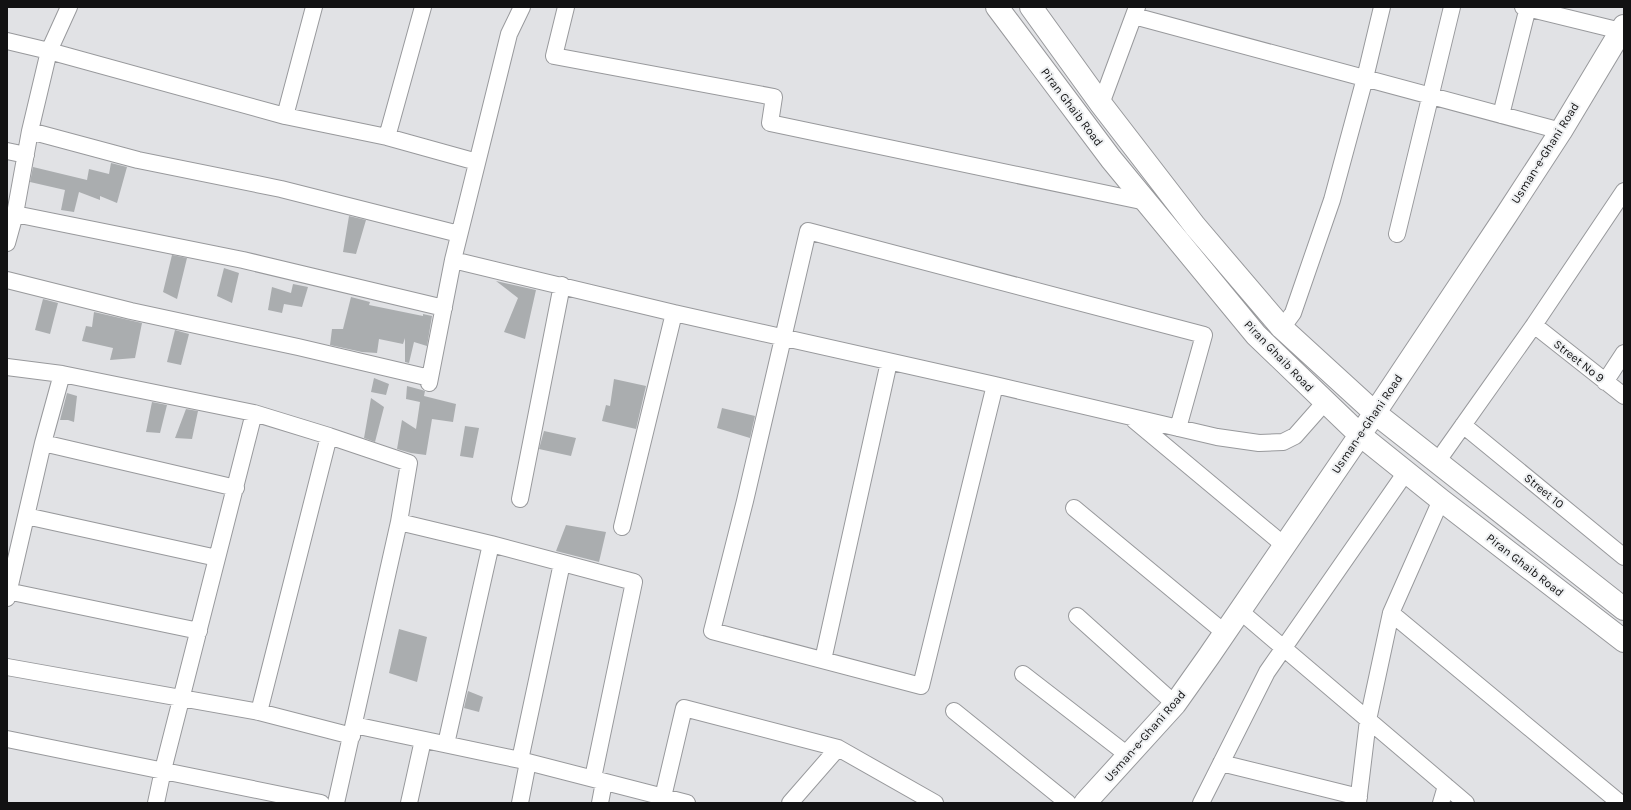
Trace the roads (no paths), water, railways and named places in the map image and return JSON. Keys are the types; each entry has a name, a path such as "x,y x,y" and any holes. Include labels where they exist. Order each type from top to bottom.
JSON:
{"main road":[{"name":"Piran Ghaib Road","path":"997,7 1111,159 1256,335 1360,435 1441,500 1624,641"},
{"name":"Piran Ghaib Road","path":"1032,7 1101,104 1195,226 1282,328 1374,413 1624,609"},
{"name":"Usman-e-Ghani Road","path":"1085,803 1175,704 1240,611 1360,435 1561,131 1622,28"}],"street":[{"path":"7,243 15,214 30,131 48,51 69,7"},
{"path":"285,116 314,7"},
{"path":"387,137 423,7"},
{"path":"7,280 131,312 298,347 429,381 453,260 477,162 509,34 522,7"},
{"path":"565,7 554,56 774,97 770,123 1146,202"},
{"path":"1282,328 1293,313 1332,200 1365,78 1382,7"},
{"path":"1397,234 1452,7"},
{"path":"1501,115 1526,7 1622,28"},
{"path":"1101,104 1135,12 1365,78 1561,131"},
{"path":"7,41 285,116 387,137 477,162"},
{"path":"30,131 138,160 281,189 460,234"},
{"path":"7,151 26,155"},
{"path":"1437,462 1534,325 1624,191"},
{"path":"15,214 243,260 444,308"},
{"path":"995,385 921,686 712,631 745,501 808,231 1204,334 1178,428"},
{"path":"453,260 674,313 995,385 1217,437 1259,443 1283,442 1295,436 1325,402"},
{"path":"520,499 562,285"},
{"path":"622,527 674,313"},
{"name":"Street No 9","path":"1534,325 1624,396"},
{"path":"1606,382 1624,353"},
{"path":"823,660 889,362"},
{"path":"7,367 62,374 254,414 329,436 409,463 399,522 336,803"},
{"path":"62,374 43,443 8,594 199,631"},
{"path":"156,803 163,770 254,414"},
{"path":"1131,417 1285,546"},
{"name":"Street 10","path":"1463,425 1624,557"},
{"path":"259,712 329,436"},
{"path":"43,443 236,488"},
{"path":"1200,803 1267,672 1285,650 1406,472"},
{"path":"1221,763 1359,800 1368,720 1391,613 1441,500"},
{"path":"1074,508 1225,632"},
{"path":"26,516 217,558"},
{"path":"399,522 491,544 634,582 599,780 600,803"},
{"path":"446,744 491,544"},
{"path":"520,803 524,761 562,563"},
{"path":"1240,611 1466,803"},
{"path":"1391,613 1620,803"},
{"path":"1077,616 1175,704"},
{"path":"7,667 353,730 446,744 524,761 676,801 684,708 838,748 936,803"},
{"path":"1023,674 1128,756"},
{"path":"954,711 1068,803"},
{"path":"7,739 321,803"},
{"path":"409,803 424,740"},
{"path":"790,803 838,748"},
{"path":"1441,803 1446,786"}]}
